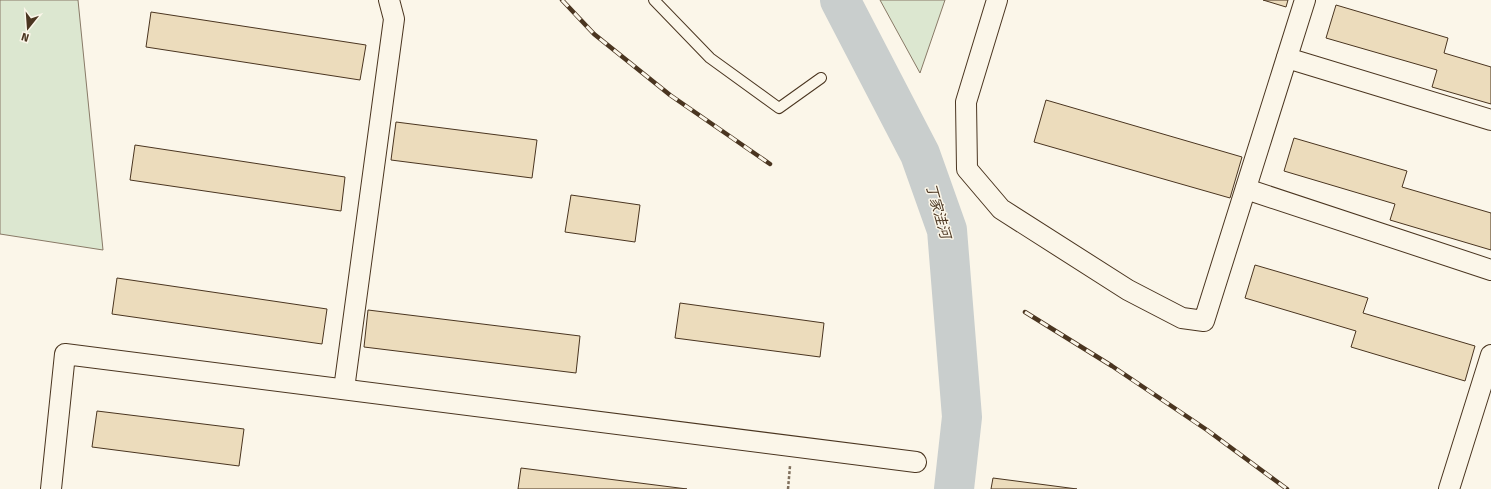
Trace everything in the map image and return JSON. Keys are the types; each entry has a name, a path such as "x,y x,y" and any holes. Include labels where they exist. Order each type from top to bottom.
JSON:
{"street":[{"path":"344,389 394,19 389,0"},
{"path":"997,0 966,102 967,169 1001,209 1128,290 1182,318 1204,321 1305,0"},
{"path":"1287,58 1491,120"},
{"path":"1246,189 1491,270"},
{"path":"51,489 65,354 916,462"},
{"path":"1449,489 1485,397 1491,356"}],"lane":[{"path":"654,0 710,58 779,108 821,78"}],"green space":[{"path":"0,0 78,0 103,250 0,234"},
{"path":"880,0 945,0 920,73"}],"building":[{"path":"1263,0 1288,0 1286,7"},
{"path":"1336,5 1448,38 1444,53 1491,67 1491,104 1432,87 1437,70 1326,38"},
{"path":"151,12 366,45 360,80 146,47"},
{"path":"1046,100 1242,157 1230,198 1034,142"},
{"path":"396,122 537,140 532,178 391,160"},
{"path":"1294,138 1407,171 1402,187 1491,213 1491,250 1390,220 1395,204 1284,171"},
{"path":"135,145 345,177 341,211 130,180"},
{"path":"571,195 640,205 635,242 565,232"},
{"path":"1255,265 1368,298 1363,313 1475,346 1465,381 1351,347 1356,331 1245,298"},
{"path":"117,278 327,309 322,344 112,314"},
{"path":"680,303 824,323 820,357 675,338"},
{"path":"368,310 580,336 576,373 364,347"},
{"path":"97,411 244,429 239,466 92,447"},
{"path":"521,468 687,489 518,489"},
{"path":"993,478 1077,489 991,489"}],"waterway":[{"name":"丁家洼河","path":"840,0 920,154 947,230 962,417 954,489"}],"railway":[{"path":"562,0 594,34 670,95 770,164"},
{"path":"1025,312 1112,366 1207,430 1287,489"}]}
